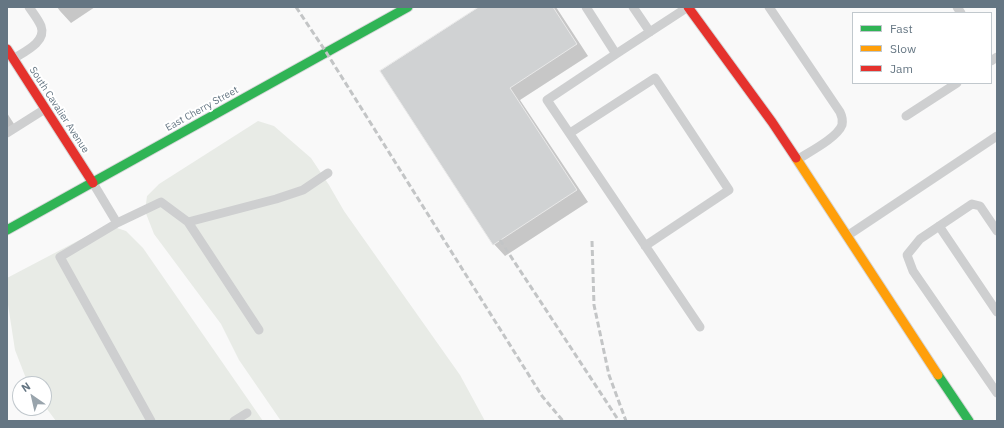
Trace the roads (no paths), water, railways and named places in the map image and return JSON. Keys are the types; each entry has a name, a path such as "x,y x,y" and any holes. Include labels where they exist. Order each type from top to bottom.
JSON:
{"street":[{"name":"East Cherry Street","path":"7,230 408,7"},
{"path":"688,7 772,122 969,421"},
{"name":"South Cavalier Avenue","path":"7,49 93,183"}],"lane":[{"path":"13,59 38,42 41,37 41,25 29,7"},
{"path":"586,7 616,54"},
{"path":"633,7 650,32"},
{"path":"688,7 547,100 700,327"},
{"path":"771,8 840,112 843,123 837,133 831,138 797,160"},
{"path":"570,134 655,78 729,190 645,246"},
{"path":"906,116 955,84"},
{"path":"7,133 45,108"},
{"path":"847,236 997,136"},
{"path":"188,222 276,199 303,190 328,173"},
{"path":"93,183 116,223"},
{"path":"151,421 60,257 116,223 161,202 188,222 259,330"},
{"path":"997,231 980,206 972,204 920,240 907,255 913,271 997,392"},
{"path":"939,226 997,312"},
{"path":"234,421 246,413"}],"railway":[{"path":"296,7 326,52 542,396 563,421"},
{"path":"500,240 619,421"},
{"path":"592,241 594,305 609,375 626,421"}]}
